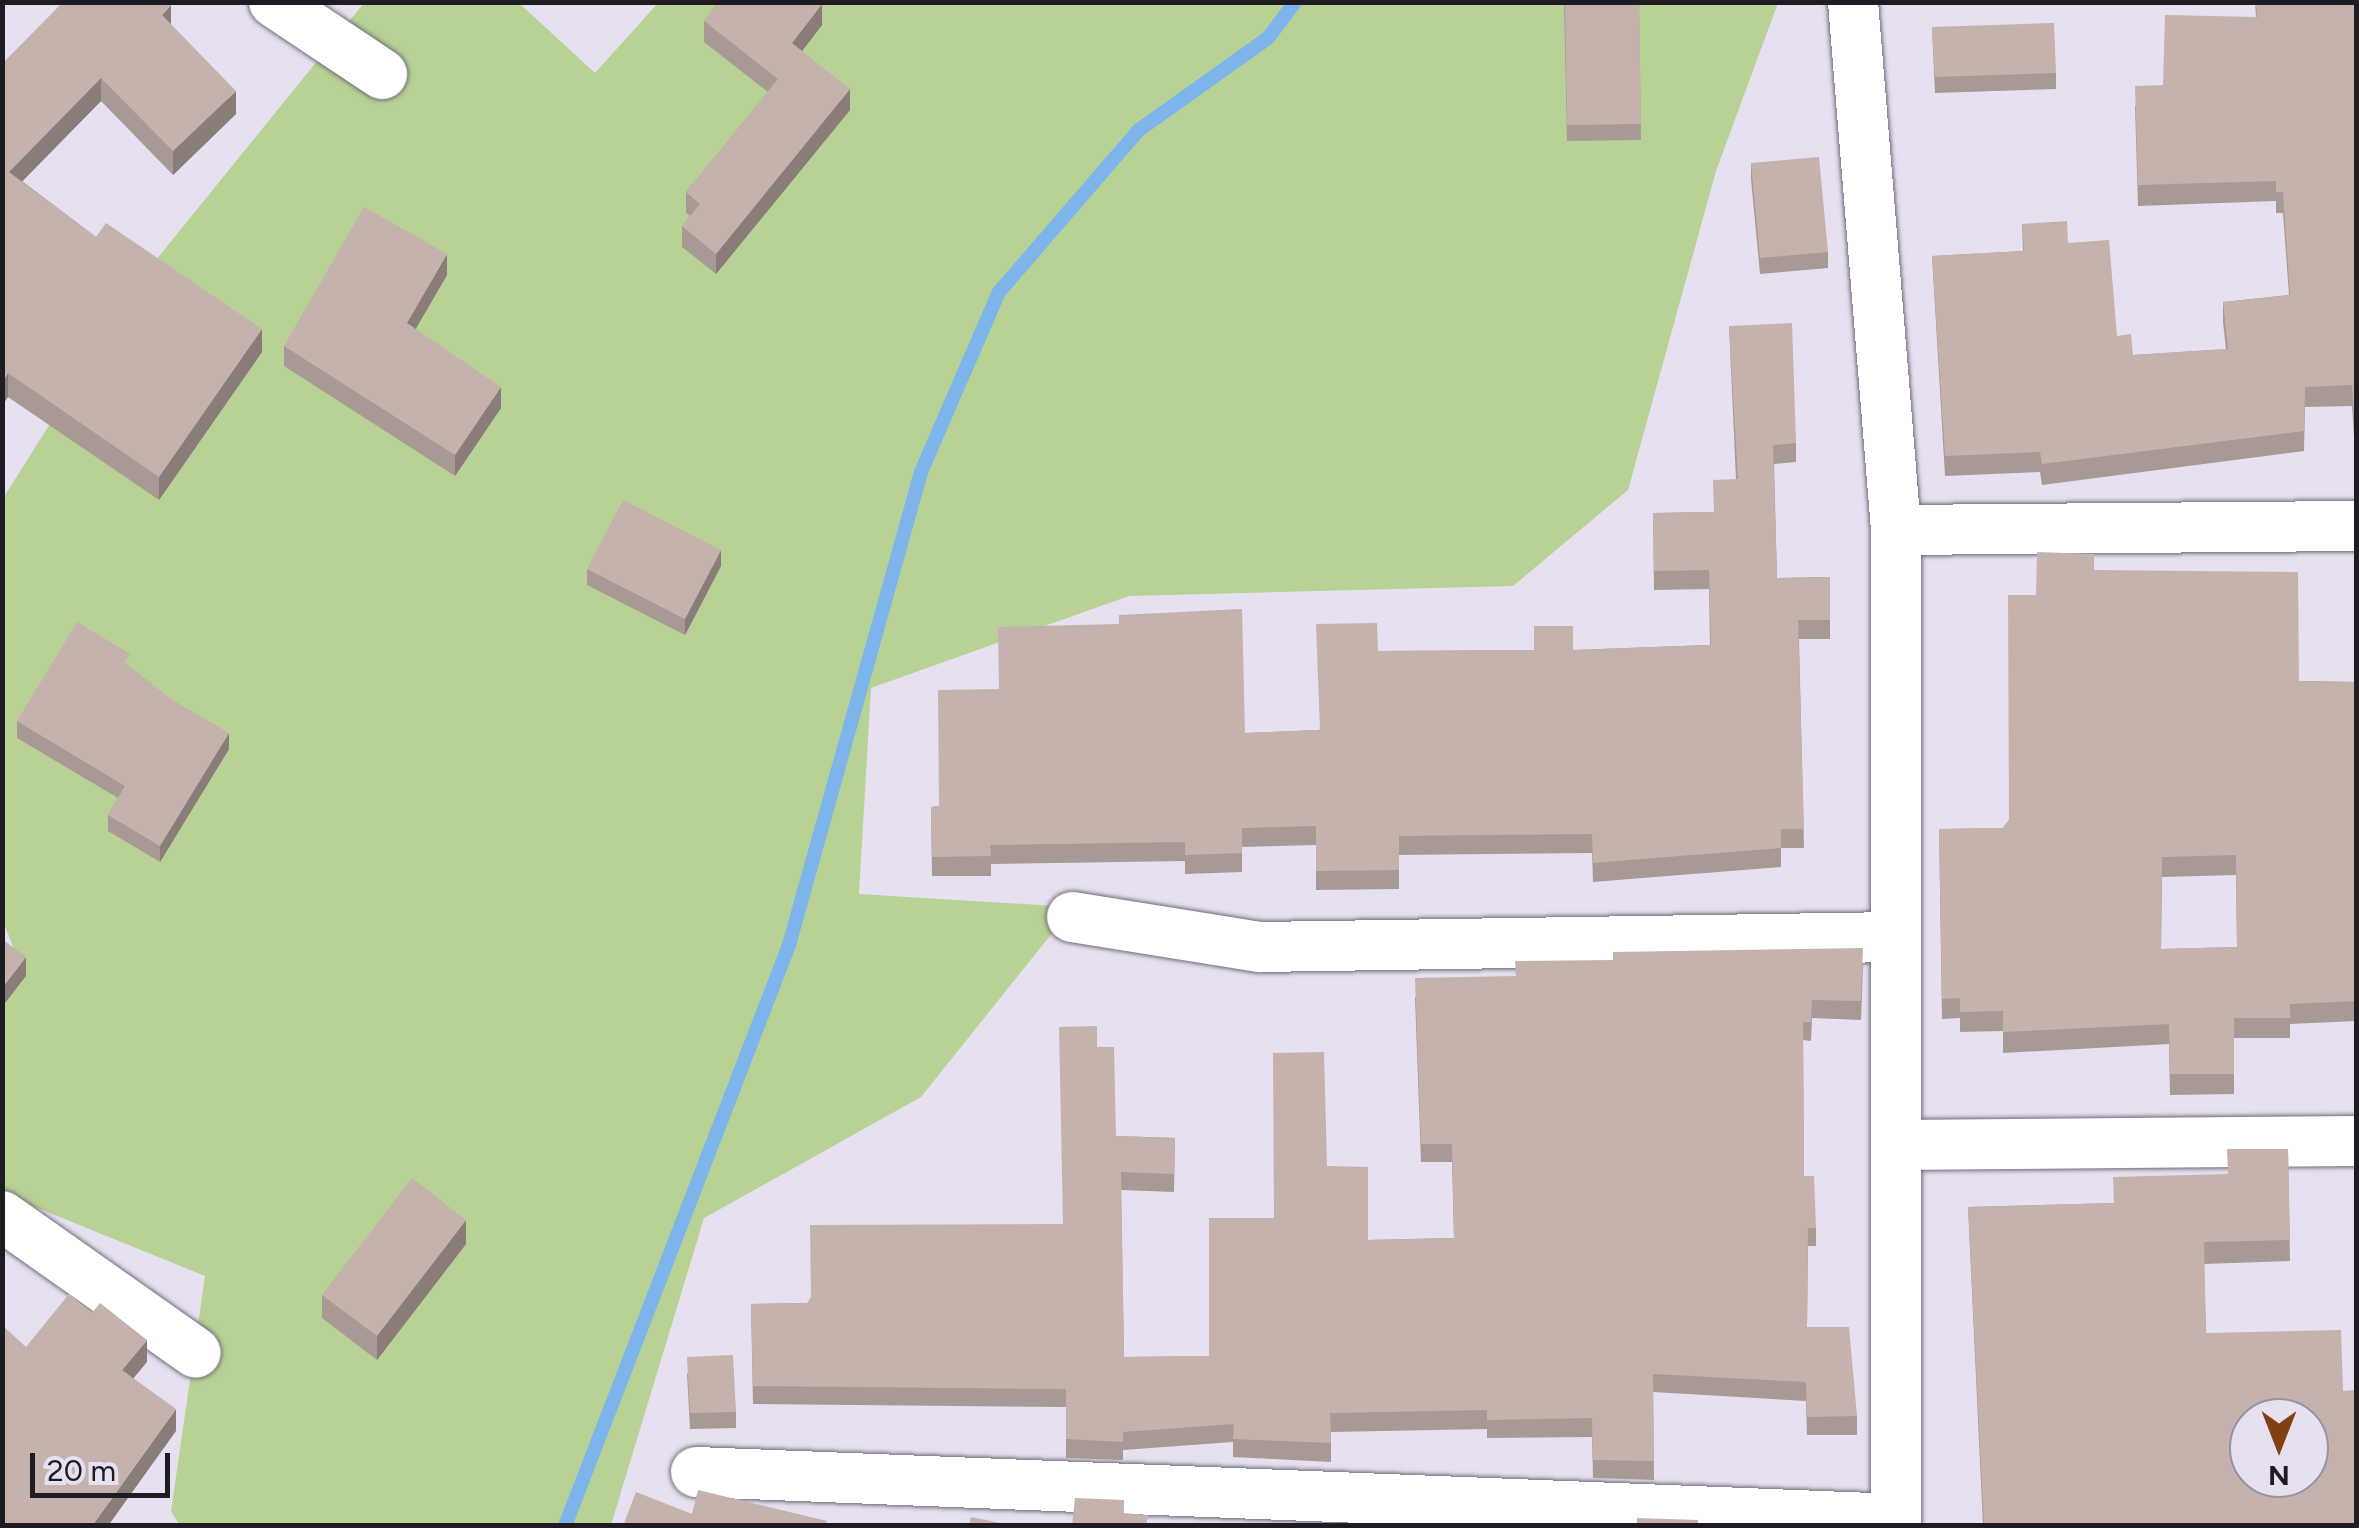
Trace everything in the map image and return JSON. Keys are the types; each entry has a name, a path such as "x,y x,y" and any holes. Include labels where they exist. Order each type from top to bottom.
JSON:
{"street":[{"path":"274,2 382,74"},
{"path":"696,1472 1896,1522 1896,530 1853,2"},
{"path":"1896,530 2356,526"},
{"path":"1072,917 1260,947 1896,937"},
{"path":"1896,1144 2356,1141"},
{"path":"2,1216 196,1354"}],"green space":[{"path":"364,3 519,3 595,73 658,3 1778,3 1716,171 1628,490 1513,586 1129,596 871,688 859,894 1073,907 921,1097 704,1218 611,1525 180,1526 171,1511 205,1276 3,1194 3,1007 20,965 2,918 2,500 143,276"}],"building":[{"path":"63,2 168,2 171,5 162,15 236,91 173,151 101,78 9,172 96,237 106,223 262,329 159,477 8,373 2,383 2,64"},
{"path":"718,2 820,2 792,43 850,89 716,254 682,226 700,204 686,192 778,79 704,21"},
{"path":"1565,2 1639,2 1641,124 1567,125"},
{"path":"2256,2 2356,2 2356,446 2352,385 2305,387 2304,431 2042,464 2040,452 1945,456 1932,256 2024,251 2022,224 2067,221 2068,243 2109,240 2117,336 2131,334 2133,355 2228,349 2223,302 2290,295 2283,192 2276,192 2276,181 2138,185 2135,86 2163,85 2165,15 2257,17"},
{"path":"2054,23 2056,73 1935,77 1932,27"},
{"path":"1819,157 1828,252 1760,258 1751,163"},
{"path":"364,207 447,254 407,323 501,387 455,455 284,346"},
{"path":"1792,323 1796,443 1773,445 1777,578 1830,577 1830,620 1798,620 1804,829 1781,829 1781,848 1593,863 1592,834 1399,836 1399,870 1316,871 1316,826 1242,828 1242,853 1185,855 1185,842 990,845 991,856 932,857 931,807 939,806 938,690 999,689 998,627 1119,624 1119,615 1242,609 1245,733 1320,730 1316,624 1377,623 1378,651 1534,650 1534,626 1573,626 1573,650 1711,645 1709,570 1654,571 1653,513 1714,512 1713,480 1738,479 1729,326"},
{"path":"623,500 721,550 685,619 587,569"},
{"path":"2037,552 2094,554 2094,570 2298,572 2299,681 2356,682 2356,1001 2290,1004 2290,1018 2234,1018 2234,1074 2170,1074 2169,1024 2003,1032 2003,1011 1960,1012 1960,998 1942,999 1939,829 2003,828 2009,820 2008,595 2036,595","holes":["2236,855 2237,947 2161,949 2162,857"]},
{"path":"77,622 130,654 124,662 171,699 229,733 160,846 108,815 125,786 17,721"},
{"path":"2,939 26,957 2,988"},
{"path":"1863,948 1861,1001 1812,1000 1811,1022 1803,1022 1804,1176 1814,1176 1816,1228 1808,1228 1807,1327 1849,1327 1857,1416 1807,1417 1806,1382 1653,1374 1654,1461 1593,1460 1592,1418 1487,1420 1487,1410 1330,1413 1331,1443 1233,1439 1234,1424 1123,1432 1123,1442 1066,1439 1066,1389 753,1386 751,1304 807,1303 811,1297 810,1225 1063,1224 1059,1027 1097,1026 1097,1047 1114,1047 1116,1136 1175,1138 1174,1174 1121,1172 1124,1357 1209,1356 1209,1218 1274,1218 1273,1053 1324,1052 1327,1166 1368,1167 1368,1240 1454,1238 1452,1144 1421,1144 1415,978 1516,976 1515,961 1613,960 1613,952"},
{"path":"2227,1149 2288,1149 2290,1240 2204,1242 2206,1333 2341,1330 2343,1391 2356,1390 2356,1526 1984,1526 1968,1207 2114,1203 2113,1177 2228,1174"},
{"path":"412,1178 466,1220 377,1336 322,1295"},
{"path":"69,1294 92,1313 100,1303 147,1340 122,1370 176,1409 92,1526 2,1526 2,1325 26,1347"},
{"path":"733,1355 736,1412 690,1413 687,1357"},
{"path":"698,1490 827,1521 826,1526 623,1526 636,1492 692,1514"},
{"path":"1075,1498 1124,1500 1124,1513 1148,1515 1146,1526 1072,1526"},
{"path":"971,1517 1016,1526 969,1526"},
{"path":"1637,1518 1698,1520 1698,1526 1637,1526"}],"waterway":[{"path":"565,1526 789,945 921,472 999,292 1139,130 1268,38 1295,2"}]}
